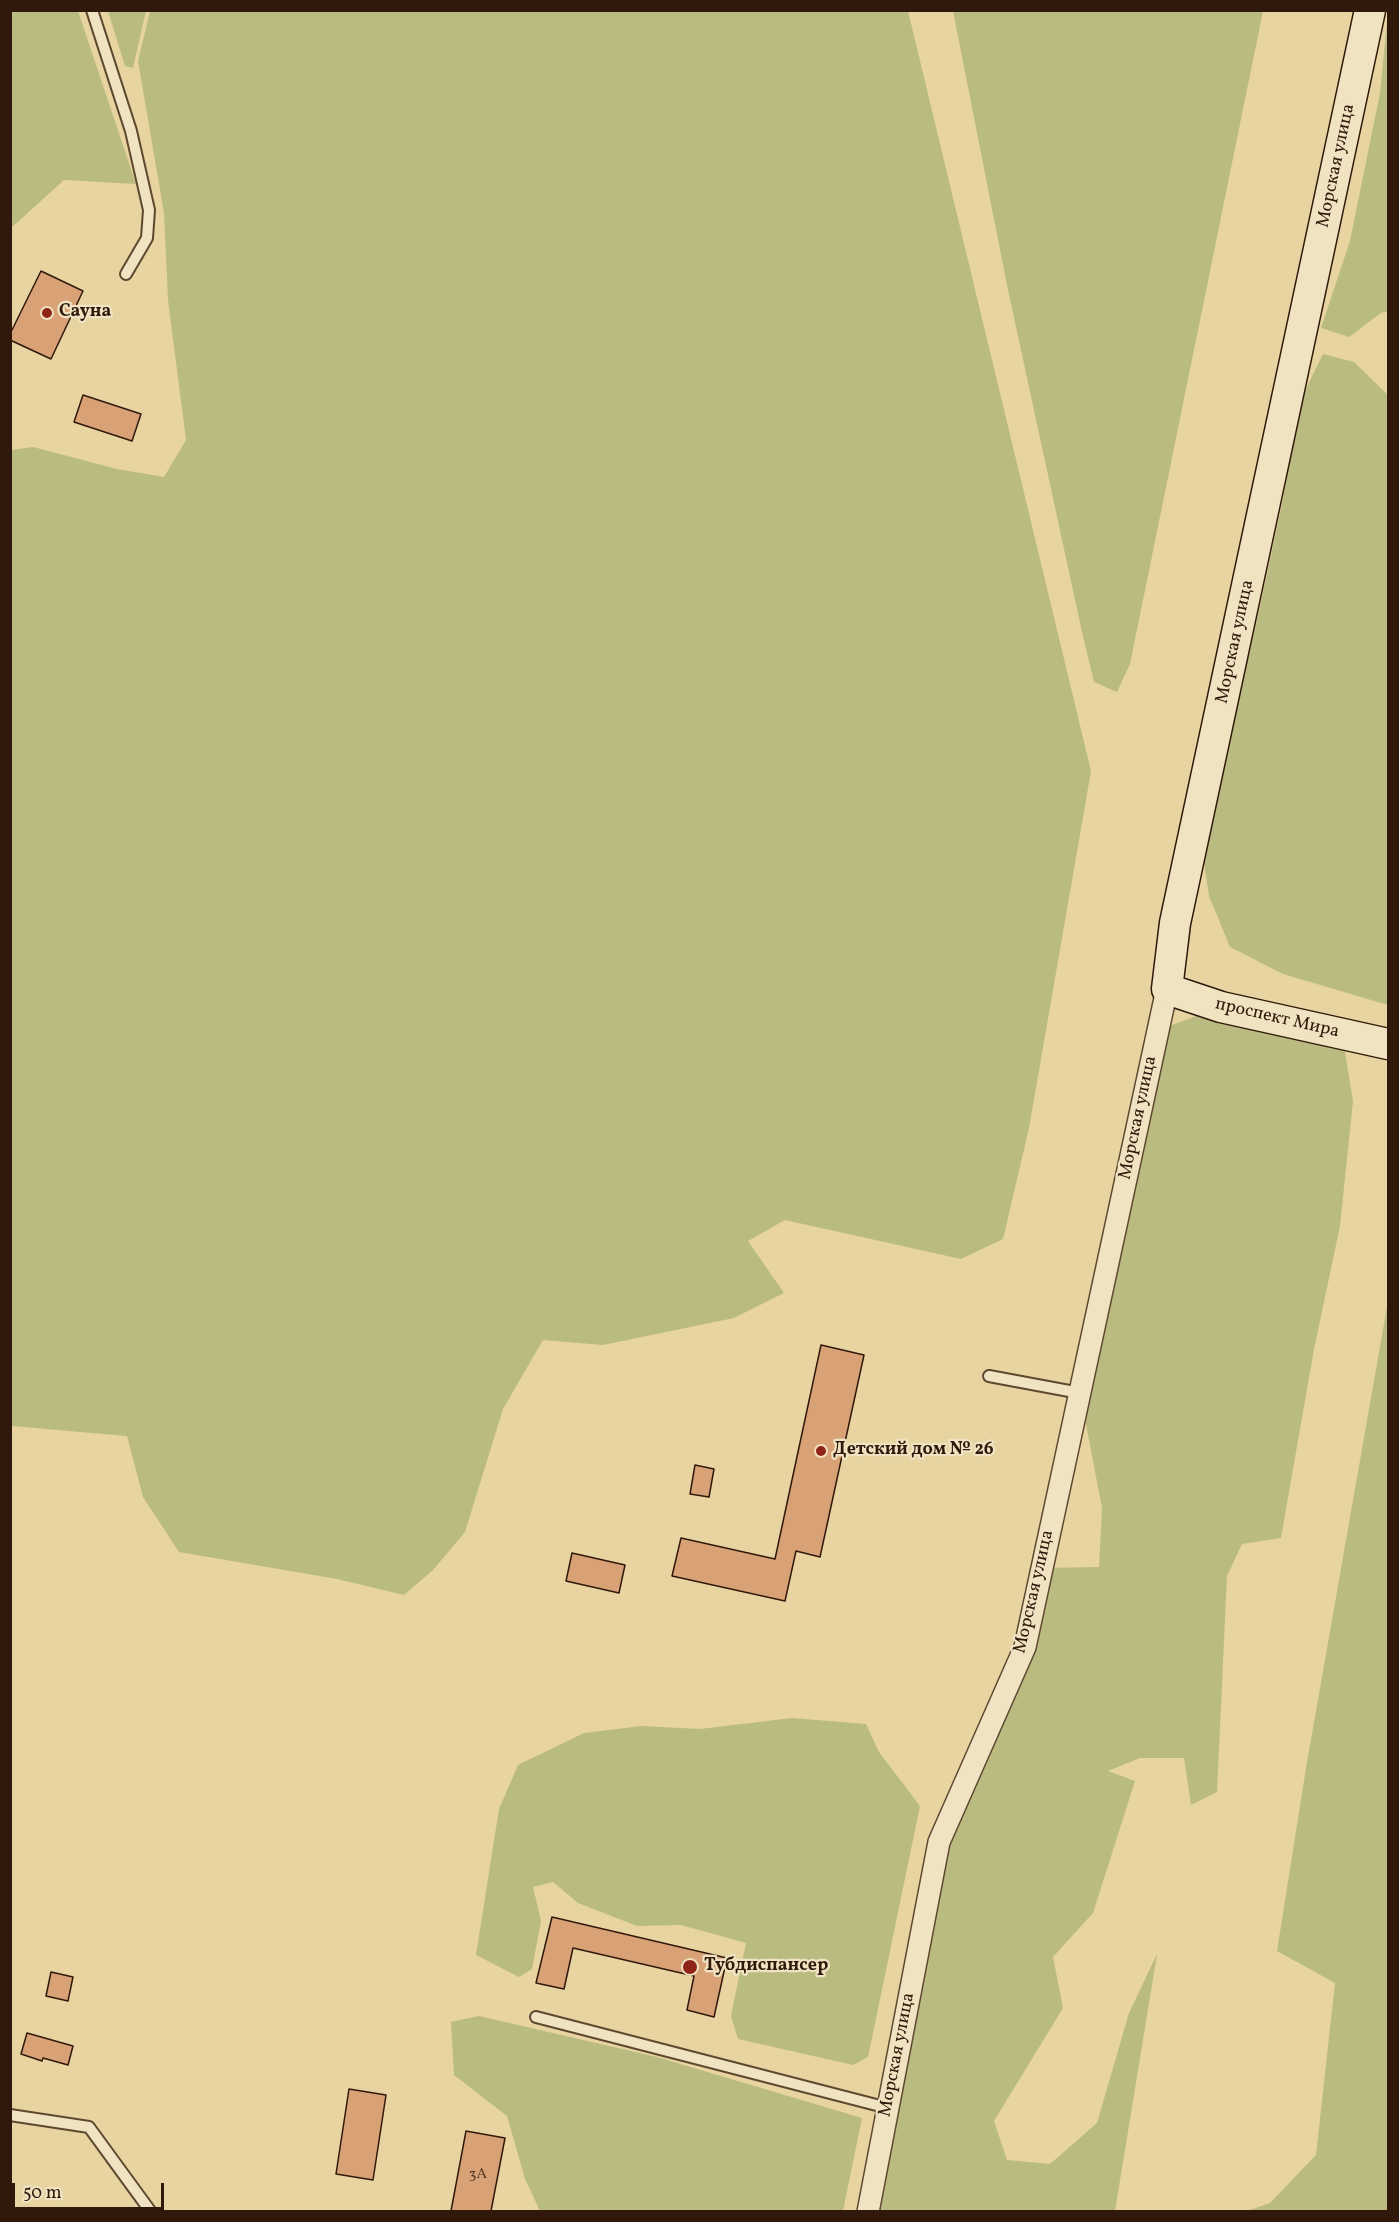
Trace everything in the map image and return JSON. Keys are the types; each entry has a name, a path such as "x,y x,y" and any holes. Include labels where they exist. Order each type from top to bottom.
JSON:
{"main road":[{"name":"Морская улица","path":"1167,988 1175,923 1370,10"},
{"name":"проспект Мира","path":"1167,988 1221,1007 1389,1044"}],"street":[{"name":"Морская улица","path":"868,2211 939,1842 1025,1647 1167,988"}],"lane":[{"path":"92,10 131,131 149,210 147,238 126,274"},
{"path":"989,1376 1080,1393"},
{"path":"536,2017 888,2108"},
{"path":"10,2115 89,2127 151,2211"}],"green space":[{"path":"11,10 78,11 136,184 64,180 11,228"},
{"path":"108,11 146,11 133,68 125,66"},
{"path":"150,11 908,11 1091,771 1029,1128 1003,1239 961,1259 785,1220 748,1241 784,1293 734,1318 603,1345 543,1340 503,1409 465,1532 433,1570 404,1595 337,1579 179,1552 143,1497 127,1436 11,1426 11,450 33,447 117,469 164,477 186,440 168,300 164,213 138,61"},
{"path":"953,11 1263,11 1130,664 1117,692 1094,682 1008,290"},
{"path":"1388,11 1388,311 1381,313 1349,337 1321,328 1350,241 1380,93"},
{"path":"1323,354 1354,362 1388,395 1388,1005 1283,974 1230,947 1209,896 1202,850 1259,611 1282,504 1300,401"},
{"path":"1221,1007 1342,1034 1353,1101 1340,1226 1314,1349 1281,1538 1242,1544 1227,1576 1217,1792 1191,1805 1184,1758 1140,1758 1108,1771 1135,1781 1093,1913 1053,1957 1063,2008 994,2121 1007,2160 1050,2164 1097,2123 1129,2013 1157,1954 1115,2211 868,2212 939,1842 1025,1647 1042,1568 1099,1567 1102,1508 1080,1393 1158,1030"},
{"path":"1388,1301 1388,2211 1247,2211 1270,2203 1316,2155 1335,1983 1277,1951 1306,1768"},
{"path":"792,1718 866,1724 879,1752 920,1806 868,2057 853,2065 738,2039 731,2016 746,1943 681,1925 637,1926 578,1903 553,1882 533,1887 541,1921 532,1969 519,1977 476,1955 499,1809 518,1765 584,1733 642,1726 700,1729"},
{"path":"479,2016 657,2057 862,2118 843,2211 540,2211 525,2179 507,2116 454,2075 451,2022"}],"building":[{"name":"Сауна","path":"41,271 83,291 51,359 10,340 10,334"},
{"path":"83,395 141,414 132,441 74,422"},
{"name":"Детский дом № 26","path":"821,1345 864,1355 820,1557 796,1551 785,1601 672,1576 681,1538 775,1559"},
{"path":"695,1465 714,1469 709,1497 690,1494"},
{"path":"572,1553 625,1565 619,1593 566,1581"},
{"name":"Тубдиспансер","path":"552,1917 727,1958 714,2017 687,2010 694,1976 573,1948 564,1989 536,1983"},
{"path":"51,1972 73,1977 68,2001 46,1996"},
{"path":"27,2033 73,2046 68,2065 43,2058 42,2061 21,2054"},
{"path":"349,2089 386,2095 373,2180 336,2174"},
{"path":"466,2131 505,2138 491,2211 451,2211"}],"place":[{"name":"Сауна","path":"47,313"},
{"name":"Детский дом № 26","path":"821,1451"},
{"name":"Тубдиспансер","path":"690,1967"}]}
